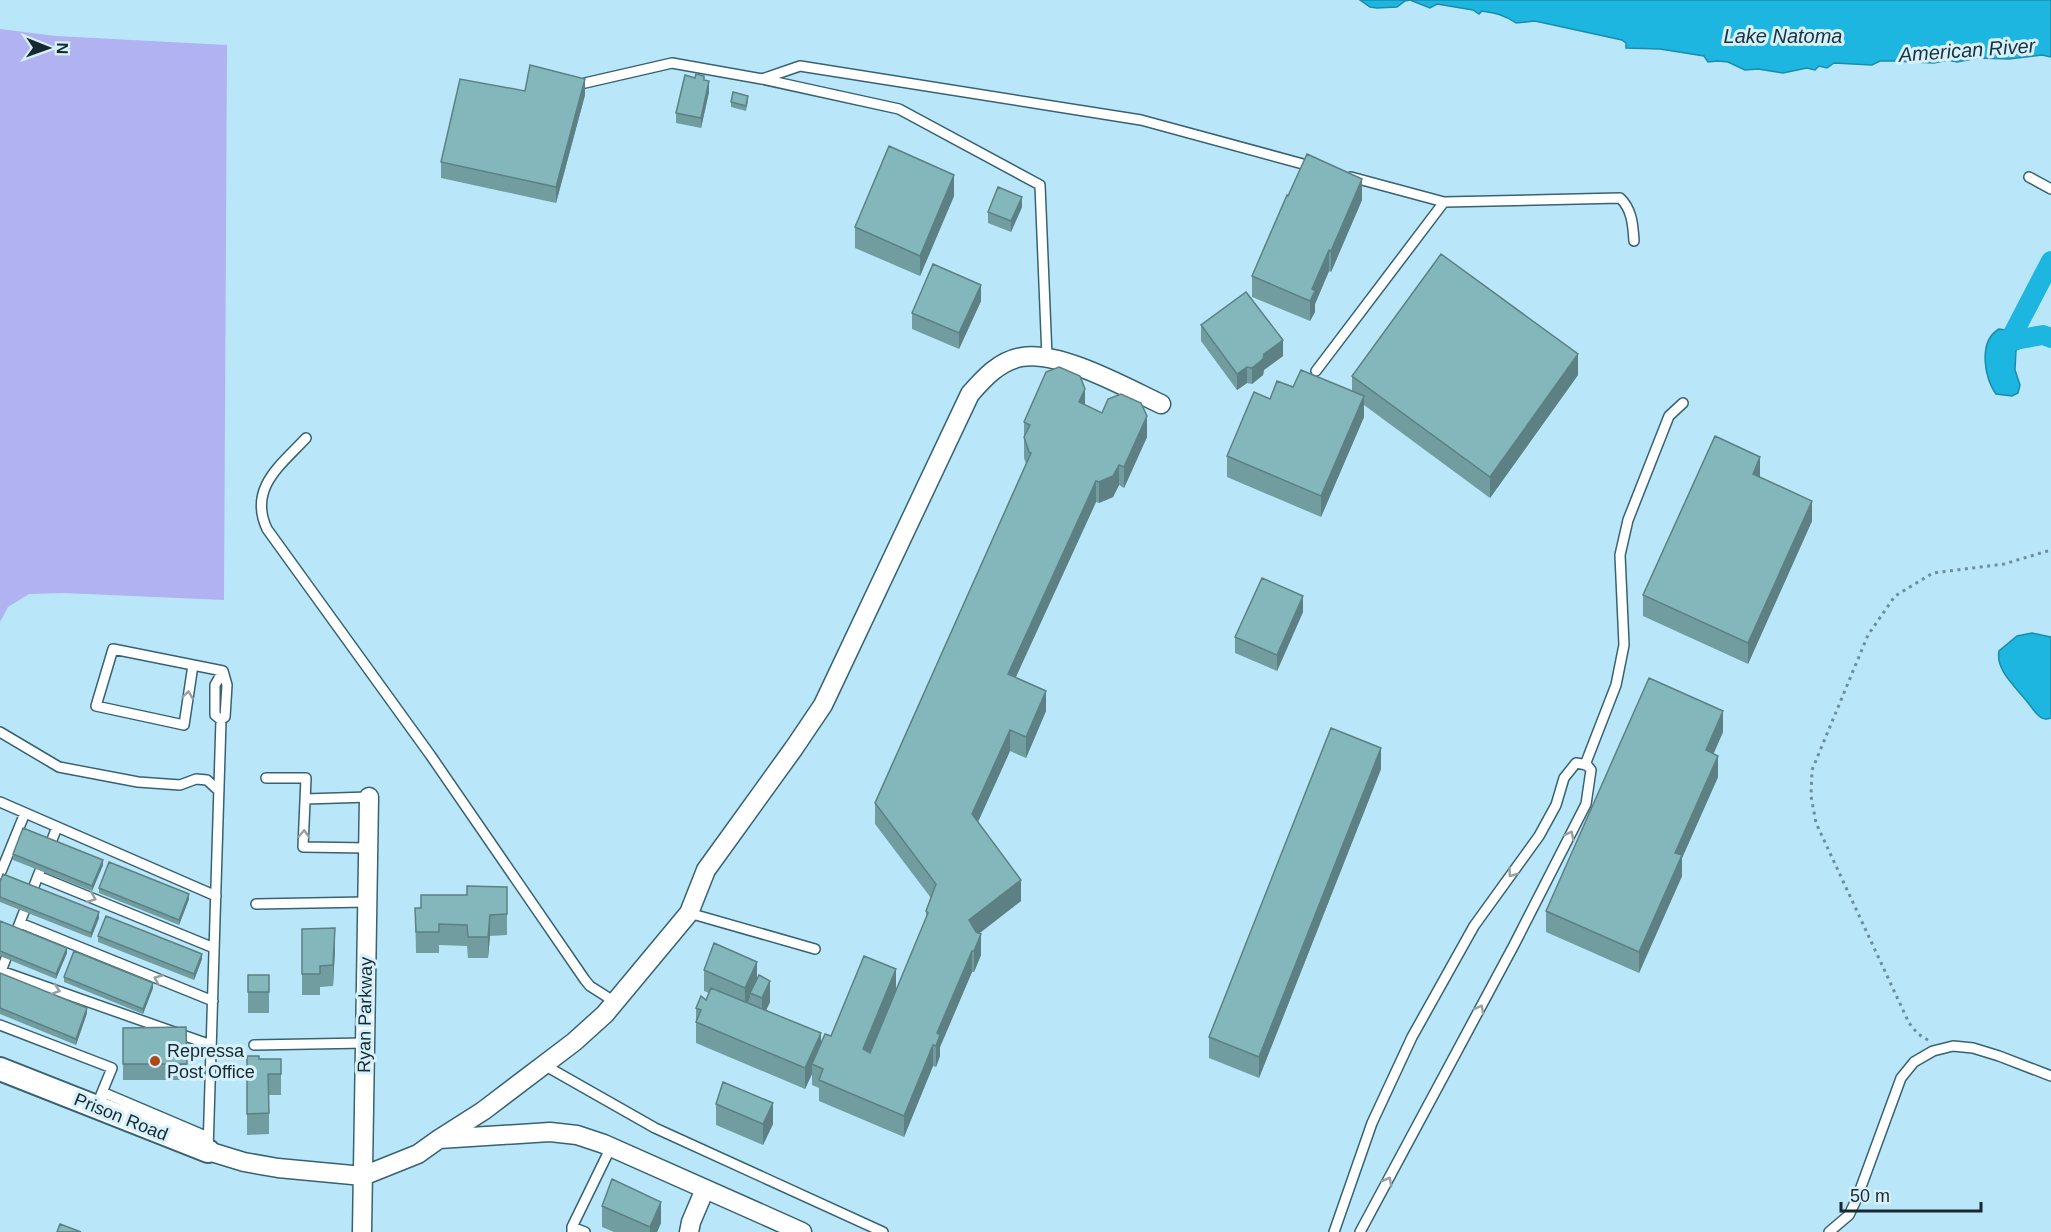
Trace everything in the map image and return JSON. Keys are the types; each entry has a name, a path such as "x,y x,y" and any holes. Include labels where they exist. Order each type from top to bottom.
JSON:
{"street":[{"path":"363,1176 418,1154 483,1111 574,1042 615,1002 689,913 706,870 823,705 969,394 985,377 1002,364 1022,357 1047,357 1081,367 1161,404"},
{"name":"Ryan Parkway","path":"362,1232 369,797"},
{"name":"Prison Road","path":"0,1069 99,1100 208,1144 244,1162 278,1168 363,1176"},
{"path":"439,1139 549,1132 577,1135 611,1147 802,1232"},
{"path":"689,1232 705,1189"}],"lane":[{"path":"585,83 672,63 762,79 899,109 1040,185 1047,357"},
{"path":"762,79 800,66 811,67 1141,120 1321,168"},
{"path":"1343,174 1444,201 1620,198 1626,204 1632,221 1634,241"},
{"path":"2029,177 2051,189"},
{"path":"1316,371 1444,201"},
{"path":"1585,765 1616,685 1624,645 1620,555 1628,520 1669,416 1683,403"},
{"path":"306,438 285,458 266,483 261,501 261,512 267,529 431,756 585,980 590,986 615,1002"},
{"path":"193,665 184,725 96,706 113,649 193,665 222,671 215,685 215,715 221,720 208,1144"},
{"path":"0,732 59,767 138,782 180,785 196,779 207,780 219,791"},
{"path":"1334,1232 1372,1123 1412,1037 1474,926 1539,836 1556,805 1564,778 1576,763 1585,765 1591,770 1586,804 1514,945 1360,1232"},
{"path":"266,778 306,778 303,847 368,848"},
{"path":"305,799 369,797"},
{"path":"0,802 216,896"},
{"path":"0,874 25,813"},
{"path":"57,827 1,971 211,1045"},
{"path":"38,876 214,948"},
{"path":"256,904 367,902"},
{"path":"689,913 815,949"},
{"path":"20,923 213,1001"},
{"path":"0,1025 112,1068 99,1100"},
{"path":"254,1045 365,1043"},
{"path":"1829,1232 1849,1215 1900,1078 1914,1062 1933,1051 1953,1046 1972,1048 2000,1056 2051,1077"},
{"path":"544,1065 655,1128 883,1232"},
{"path":"585,1232 570,1230 611,1147"}],"path":[{"path":"1942,1049 1918,1034 1909,1023 1816,822 1811,796 1812,770 1869,635 1895,596 1933,573 2004,564 2051,550"}],"shaded area":[{"path":"0,29 56,36 227,45 224,600 63,593 29,594 8,607 0,622"}],"water":[{"path":"1360,0 1410,0 1397,7 1377,8 1370,7"},
{"name":"Lake Natoma","path":"1410,0 2051,0 2051,57 2042,55 2009,59 1978,58 1934,63 1880,61 1872,65 1834,63 1827,68 1819,66 1815,70 1807,68 1783,73 1758,69 1745,70 1728,62 1708,62 1704,56 1660,49 1626,48 1626,43 1622,40 1535,21 1516,23 1504,16 1482,11 1479,14 1473,10 1437,4 1430,8"},
{"path":"1999,329 2016,334 2023,343 2023,347 2016,350 2015,370 2020,385 2018,393 2012,396 1996,394 1986,370 1988,342"},
{"path":"2032,633 2051,637 2051,718 2048,719 2043,719 2038,715 2000,666 1999,651 2017,636"}],"building":[{"path":"530,65 585,79 556,187 441,162 460,79 525,91"},
{"path":"696,74 704,76 704,80 709,81 701,118 676,113 685,75 695,78"},
{"path":"733,92 748,96 746,106 731,102"},
{"path":"889,146 954,175 920,256 855,227"},
{"path":"1307,154 1362,179 1312,289 1315,291 1310,301 1252,276"},
{"path":"998,187 1022,197 1011,221 988,212"},
{"path":"1441,254 1578,354 1490,477 1352,376"},
{"path":"933,264 981,285 959,333 912,313"},
{"path":"1246,292 1283,340 1264,354 1263,359 1252,368 1247,367 1237,374 1201,325"},
{"path":"1059,367 1080,376 1085,389 1079,402 1102,413 1108,399 1121,394 1141,403 1147,416 1124,467 1119,465 1113,476 1099,482 1096,481 1008,674 1046,691 1026,737 1010,730 972,814 1021,880 969,920 976,932 981,934 937,1033 940,1035 936,1046 933,1045 904,1116 819,1080 823,1069 812,1064 825,1034 831,1036 864,956 896,969 863,1049 870,1053 928,913 926,911 936,884 875,803 1031,453 1024,437 1030,425 1024,422 1046,372"},
{"path":"1301,370 1364,396 1321,496 1227,456 1254,392 1270,399 1277,381 1293,387"},
{"path":"1715,436 1760,457 1753,474 1812,501 1748,643 1643,595"},
{"path":"1262,578 1303,596 1277,655 1235,637"},
{"path":"1649,678 1723,711 1706,750 1718,756 1675,853 1682,855 1639,952 1546,911"},
{"path":"1331,728 1381,748 1259,1057 1209,1037"},
{"path":"23,828 103,860 92,886 13,854"},
{"path":"109,862 189,894 179,920 99,888"},
{"path":"3,874 99,912 91,933 0,897 0,882"},
{"path":"467,886 507,887 507,914 490,915 488,937 468,937 467,925 439,924 439,932 416,932 415,908 421,908 421,895 467,895"},
{"path":"106,916 202,954 194,974 98,936"},
{"path":"0,921 67,948 56,974 0,951"},
{"path":"335,928 333,965 320,966 320,974 302,974 302,929"},
{"path":"714,943 757,962 745,988 704,970"},
{"path":"74,951 153,983 143,1009 64,977"},
{"path":"0,973 87,1008 76,1039 0,1008"},
{"path":"248,975 269,975 269,992 248,992"},
{"path":"759,975 770,981 762,998 750,993"},
{"path":"711,988 821,1033 805,1068 696,1022 701,1010 696,1008 701,996 706,1000"},
{"path":"186,1027 187,1064 123,1064 123,1028"},
{"path":"247,1056 259,1056 259,1059 281,1059 281,1074 268,1074 269,1113 247,1114"},
{"path":"723,1082 773,1103 763,1124 716,1104"},
{"path":"612,1179 661,1202 650,1227 602,1206"},
{"path":"60,1224 81,1232 57,1232"}],"waterway":[{"path":"2001,357 2051,261"},
{"path":"2009,341 2043,335 2051,338"}],"place":[{"name":"Repressa Post Office","path":"155,1061"}],"water label":[{"name":"American River","path":"1967,50"}]}
